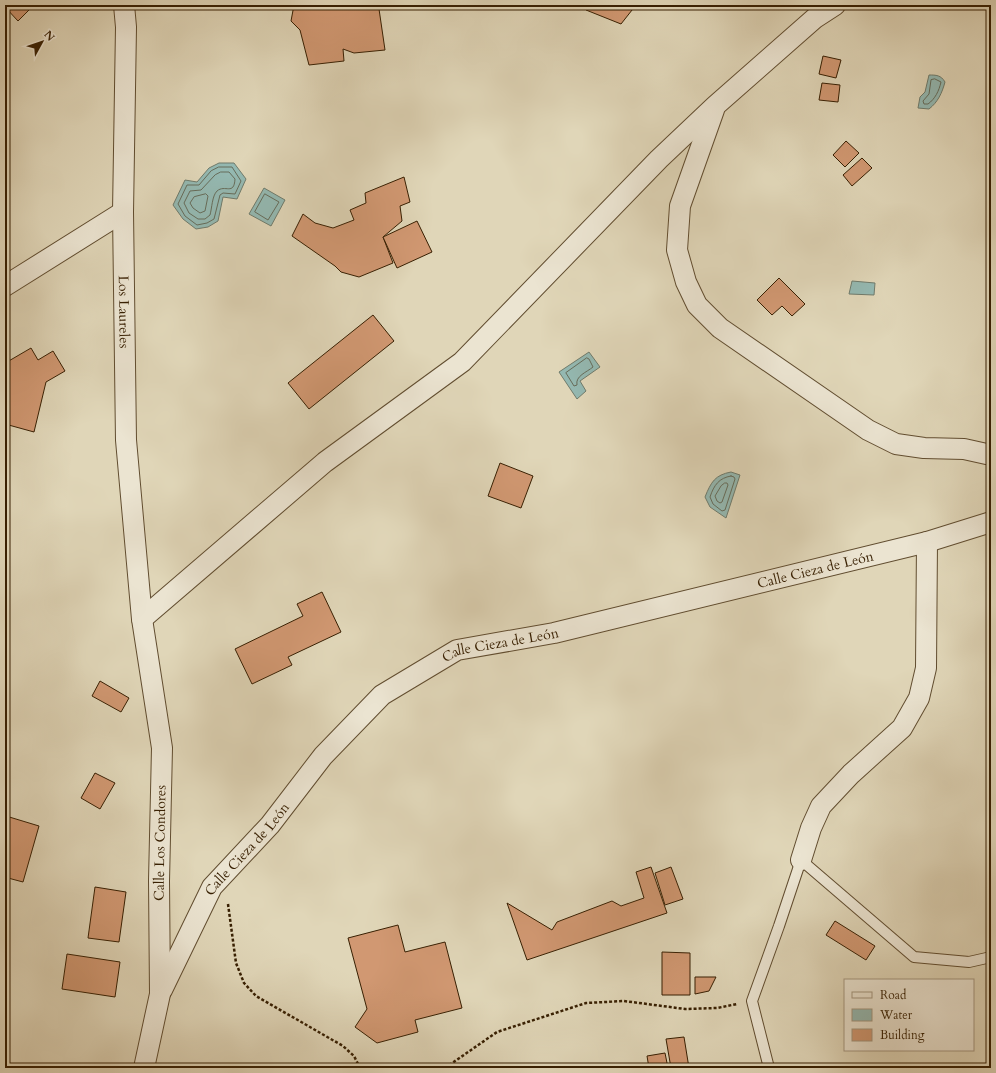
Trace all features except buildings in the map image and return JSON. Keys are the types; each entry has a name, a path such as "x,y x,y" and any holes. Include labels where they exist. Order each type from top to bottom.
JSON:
{"street":[{"name":"Los Laureles","path":"124,5 126,27 123,212 126,440 142,619"},
{"path":"142,619 325,462 462,362 659,159 715,106 815,18 835,5"},
{"path":"715,106 680,206 678,250 686,282 697,305 720,328 868,430 896,444 924,448 964,449 991,455"},
{"path":"5,286 123,212"},
{"path":"5,271 28,271"},
{"name":"Calle Cieza de León","path":"160,994 212,887 270,825 323,756 382,695 457,650 554,633 927,542 991,522"},
{"path":"801,860 821,806 851,774 902,728 919,698 926,668 927,542"},
{"name":"Calle Los Condores","path":"142,619 162,748 159,880 160,994 144,1068"}],"lane":[{"path":"769,1068 752,1001 801,860 914,957 969,962 991,957"}],"path":[{"path":"224,874 236,963 244,983 256,996 343,1046 354,1056 360,1068"},
{"path":"445,1068 497,1032 586,1003 624,1001 685,1009 717,1008 752,1001"}],"water":[{"path":"929,75 936,75 942,78 945,82 944,86 941,94 929,109 918,108 920,97 925,92"},
{"path":"219,163 234,163 246,179 237,199 223,197 218,221 208,227 196,229 183,219 173,205 185,180 197,182 209,168"},
{"path":"264,188 285,200 271,226 249,214"},
{"path":"852,281 875,283 874,295 849,294"},
{"path":"589,352 600,367 580,381 586,391 577,399 559,372"},
{"path":"731,472 740,475 726,518 710,507 705,497 709,487 717,477"}]}
